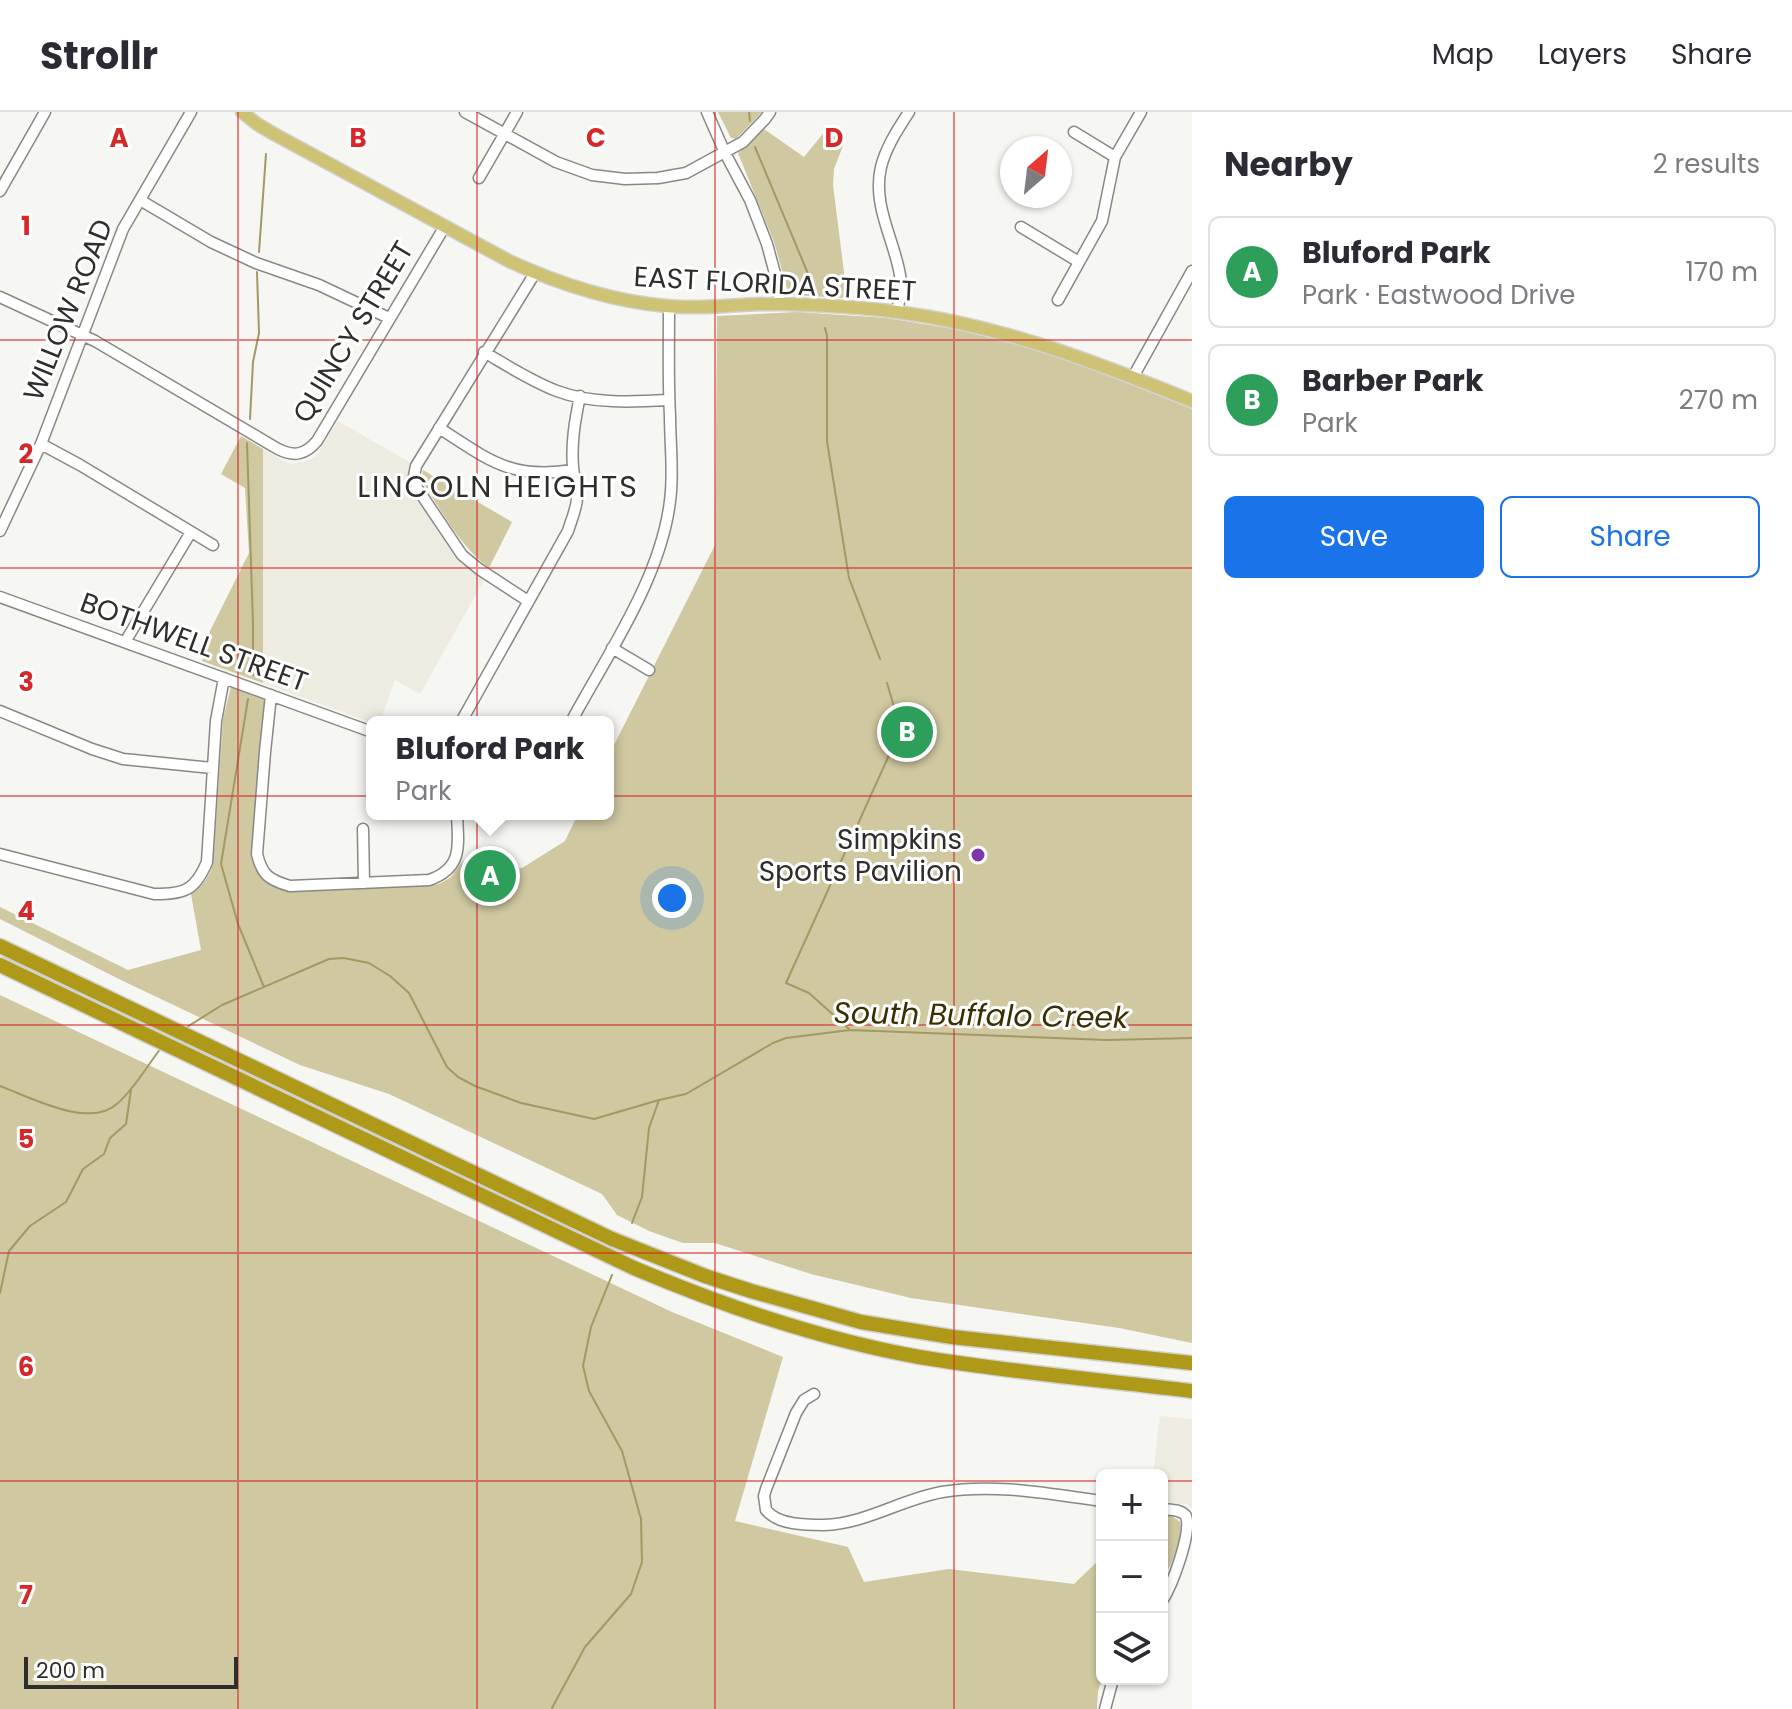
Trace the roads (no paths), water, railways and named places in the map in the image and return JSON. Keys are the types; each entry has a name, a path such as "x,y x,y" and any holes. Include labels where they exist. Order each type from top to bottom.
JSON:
{"highway":[{"path":"0,946 612,1239 705,1276 861,1322 909,1331 1192,1363"},
{"path":"0,965 634,1268 739,1310 846,1341 917,1357 1192,1391"}],"main road":[{"name":"EAST FLORIDA STREET","path":"242,112 274,134 535,273 585,291 669,307 780,304 897,312 970,325 1088,359 1192,401"}],"street":[{"path":"0,191 45,112"},
{"name":"WILLOW ROAD","path":"0,531 41,444 123,229 191,112"},
{"path":"465,112 556,162 592,175 614,178 658,178 686,173 743,142 770,112"},
{"path":"479,178 517,112"},
{"path":"707,112 756,215 777,281 780,304"},
{"path":"897,312 901,292 900,274 879,200 879,183 886,151 909,112"},
{"path":"1058,300 1102,221 1115,157 1141,112"},
{"path":"1074,132 1115,157"},
{"path":"140,200 211,242 256,263 319,285 389,318"},
{"name":"QUINCY STREET","path":"84,335 278,449 296,455 305,452 317,441 445,226"},
{"path":"1021,227 1079,262"},
{"path":"1133,377 1192,271"},
{"path":"528,601 462,555 417,488 414,476 416,466 535,273"},
{"path":"0,297 84,335"},
{"path":"574,716 637,602 656,559 665,527 671,485 669,307"},
{"path":"484,352 559,392 614,401 669,400"},
{"path":"464,716 568,531 577,503 578,487 573,470 574,424 580,396"},
{"path":"439,428 507,468 550,474 573,470"},
{"path":"41,444 213,545"},
{"path":"125,642 191,532"},
{"name":"BOTHWELL STREET","path":"0,597 366,730"},
{"path":"612,648 649,670"},
{"path":"0,854 154,894 175,894 190,889 200,878 207,862 216,721 224,678"},
{"path":"271,695 257,854 260,867 267,876 290,886 429,880 442,876 456,858 457,820"},
{"path":"0,711 123,759 212,768"},
{"path":"363,829 364,883"},
{"path":"814,1394 804,1400 796,1413 766,1489 766,1510 776,1519 823,1525 849,1523 941,1492 968,1490 1032,1492 1096,1500"},
{"path":"1168,1509 1185,1514 1190,1527 1178,1574 1168,1591"},
{"path":"1105,1709 1111,1685"}],"waterway":[{"path":"749,112 750,121"},
{"path":"755,147 814,288"},
{"path":"259,252 266,154"},
{"path":"250,419 253,362 259,333 257,272"},
{"path":"825,328 827,441 849,578 880,659"},
{"path":"247,443 253,675"},
{"path":"849,1029 809,993 786,983 890,753 898,720 887,683"},
{"path":"248,699 221,864 238,924 264,987"},
{"name":"South Buffalo Creek","path":"187,1027 222,1005 329,959 344,958 369,963 409,993 447,1067 458,1077 521,1103 594,1119 686,1094 786,1038 850,1030 1107,1040 1192,1038"},
{"name":"South Buffalo Creek","path":"0,1086 60,1109 92,1113 106,1110 130,1091 161,1048"},
{"path":"0,1293 9,1251 30,1226 66,1202 83,1169 104,1154 110,1138 126,1124 131,1090"},
{"path":"632,1223 642,1197 649,1128 659,1100"},
{"path":"552,1708 585,1647 631,1594 642,1562 641,1519 622,1451 589,1391 583,1366 591,1327 612,1275"}],"place":[{"name":"Barber Park","path":"907,732"},
{"name":"Simpkins Sports Pavilion","path":"978,855"},
{"name":"Bluford Park","path":"490,876"}],"district":[{"name":"LINCOLN HEIGHTS","path":"498,486"}]}
